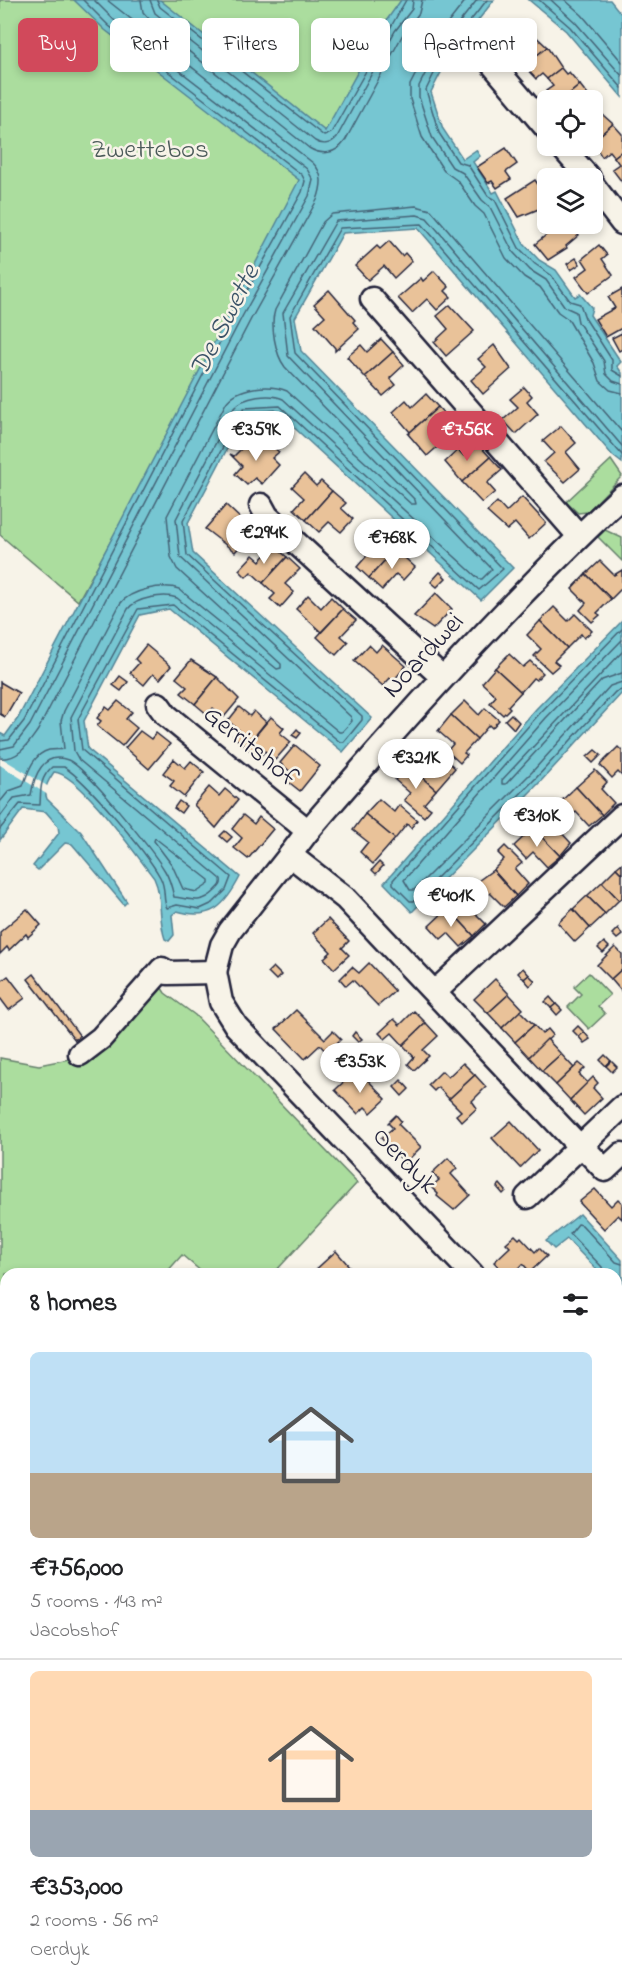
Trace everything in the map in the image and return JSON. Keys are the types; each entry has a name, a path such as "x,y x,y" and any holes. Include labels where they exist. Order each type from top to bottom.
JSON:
{"street":[{"path":"499,72 537,117"},
{"path":"570,156 580,168"},
{"path":"603,198 622,223"},
{"path":"372,299 579,536"},
{"name":"Noardwei","path":"290,855 308,831 442,677 579,536 622,496"},
{"path":"261,505 267,516 442,677"},
{"name":"Gerritshof","path":"158,704 166,715 308,831"},
{"path":"435,992 622,816"},
{"path":"290,855 345,898 605,1170 622,1154"},
{"name":"Oerdyk","path":"290,855 230,931 222,945 215,972 221,1002 236,1026 466,1268"},
{"path":"80,1054 101,1038 162,969 168,973 215,972"},
{"path":"527,1197 622,1107"}],"green space":[{"name":"Zwettebos","path":"0,0 407,0 390,31 390,18 311,18 311,72 368,72 78,601 0,535"},
{"path":"611,460 622,476 587,512 578,513 566,502"},
{"path":"605,530 622,538 622,561 598,537"},
{"path":"589,973 610,995 598,1006 605,1014 589,1029 568,1007 581,994 574,987"},
{"path":"158,982 165,993 195,1015 357,1183 279,1268 197,1268 182,1255 170,1268 0,1268 0,1058 39,1065 89,1055"}],"water":[{"path":"74,0 160,0 183,18 110,18 110,34 98,23 98,18 93,18"},
{"name":"De Swette","path":"401,0 494,0 480,18 402,18 402,72 441,72 431,92 443,129 463,159 476,150 480,156 473,162 493,193 497,191 524,244 539,260 556,270 575,297 580,294 592,308 590,315 621,362 617,366 622,373 622,463 613,456 418,228 343,233 295,318 301,351 513,568 481,600 275,410 246,413 188,523 193,553 372,718 343,752 169,609 140,615 84,721 88,749 240,877 229,896 216,909 199,914 177,911 172,915 174,935 169,941 165,939 163,931 159,893 154,878 107,817 78,786 65,776 54,772 46,788 47,799 81,832 127,902 124,905 72,844 65,843 38,870 33,866 59,833 58,826 46,812 23,809 0,840 0,733 5,736 18,718 299,180 159,72 190,72 190,24 202,33 202,72 251,72 325,131 358,72 390,72 388,18"},
{"path":"529,0 610,0 622,15 622,97 566,31"},
{"path":"622,621 622,693 541,781 412,912 384,883 536,709"},
{"path":"580,1214 622,1260 622,1268 595,1268 567,1239 554,1249 546,1241"}],"pier":[{"path":"0,757 49,787 48,795 0,765"}],"building":[{"path":"537,38 547,47 537,55"},
{"path":"547,47 561,68 547,79 542,74 536,79 530,72 537,72 537,55"},
{"path":"561,68 566,74 569,72 580,85 574,90 547,90 553,86 547,79"},
{"path":"580,85 584,90 574,90"},
{"path":"603,115 613,124 603,133"},
{"path":"613,124 622,134 622,151 614,157 609,151 601,156 603,133"},
{"path":"506,148 517,164 506,172 511,179 497,188 492,181 488,183 477,167"},
{"path":"622,151 622,182 612,169 619,164 614,157"},
{"path":"535,180 537,183 537,210 519,217 507,198"},
{"path":"548,234 579,235 566,246 567,248 548,260 535,244"},
{"path":"389,241 402,256 405,253 412,261 394,278 384,266 368,280 355,266 377,246 380,249"},
{"path":"599,245 607,255 602,259 613,275 588,293 576,277 588,268 582,259"},
{"path":"576,258 580,264 571,270 567,264"},
{"path":"434,271 449,287 445,291 451,297 437,310 427,299 412,313 398,298 421,278 423,281"},
{"path":"622,289 622,328 606,337 595,319 615,308 608,297"},
{"path":"329,290 355,320 353,322 359,329 335,351 335,348 315,325 325,316 314,304"},
{"path":"450,305 474,331 446,356 434,342 448,329 437,316"},
{"path":"622,333 622,349 619,351 612,338"},
{"path":"381,339 393,352 365,377 347,357 361,345 367,352"},
{"path":"494,345 511,369 483,394 471,380 486,367 478,359"},
{"path":"393,352 404,365 390,378 396,385 383,396 365,377"},
{"path":"524,387 532,396 527,401 538,414 516,434 503,420 518,407 510,399"},
{"path":"426,394 438,407 410,432 393,412 406,400 412,407"},
{"path":"438,407 450,420 435,433 443,442 427,456 408,434"},
{"path":"561,426 576,443 566,452 580,469 565,482 544,462 554,453 543,441"},
{"path":"251,439 260,447 266,441 279,452 272,458 279,465 262,484 255,478 247,485 235,474 242,466 230,454 234,456"},
{"path":"478,444 490,457 462,482 445,462 458,450 464,456"},
{"path":"490,457 502,470 487,483 495,492 482,503 462,482"},
{"path":"304,474 316,486 321,481 332,491 306,520 294,509 304,498 292,487"},
{"path":"332,491 346,503 341,508 353,519 341,532 329,522 319,532 306,520"},
{"path":"522,497 546,523 529,539 515,523 507,530 487,512 497,502 506,512"},
{"path":"226,505 242,520 234,529 246,539 235,552 205,529"},
{"path":"374,534 391,554 369,578 357,567 371,551 364,545"},
{"path":"274,546 287,557 263,583 251,572 246,577 239,570 253,555 260,561"},
{"path":"395,549 415,567 403,580 396,574 382,590 369,578"},
{"path":"287,557 300,569 285,584 294,592 280,608 270,599 275,594 263,583"},
{"path":"600,561 614,575 622,570 622,588 611,599 586,574"},
{"path":"440,572 446,578 437,587 431,582"},
{"path":"586,574 611,599 597,613 600,615 592,622 580,610 586,603 572,589"},
{"path":"436,593 452,609 433,629 414,616"},
{"path":"308,595 321,608 331,597 343,609 321,632 296,609"},
{"path":"554,607 568,621 575,614 592,631 584,638 581,634 567,648 540,621"},
{"path":"343,609 356,620 341,636 348,642 336,655 317,637"},
{"path":"540,621 567,648 554,661 559,665 551,672 534,656 541,649 527,635"},
{"path":"146,645 171,666 160,679 153,674 144,685 130,673 139,663 135,659"},
{"path":"369,645 376,652 382,645 406,666 393,681 390,678 383,686 354,661"},
{"path":"509,654 523,667 530,661 543,673 536,680 533,678 521,692 495,668"},
{"path":"191,660 217,677 195,704 181,693 187,687 176,678"},
{"path":"495,668 521,692 503,715 490,703 496,696 482,683"},
{"path":"120,676 128,682 121,691 113,685"},
{"path":"217,677 239,699 224,717 213,708 208,715 195,704"},
{"path":"0,682 19,693 5,717 0,714"},
{"path":"118,701 132,712 126,719 137,728 122,746 97,726 101,721 97,718 106,707 110,710"},
{"path":"465,701 479,715 485,708 499,720 492,728 489,725 477,739 451,715"},
{"path":"239,707 250,716 254,711 266,722 246,747 233,736 239,730 228,721"},
{"path":"511,714 519,722 514,729 505,720"},
{"path":"451,715 477,739 464,753 467,755 460,763 447,751 453,744 438,731"},
{"path":"271,717 284,728 280,733 291,742 275,760 265,751 259,758 246,747"},
{"path":"297,729 301,733 297,738 292,735"},
{"path":"140,731 151,739 156,733 170,744 149,769 125,748"},
{"path":"295,745 320,766 300,791 286,780 292,773 280,763"},
{"path":"618,747 622,751 622,776 618,772 612,778 600,765"},
{"path":"421,750 436,762 442,756 455,768 436,790 408,765"},
{"path":"595,750 601,755 593,763 587,757"},
{"path":"174,759 185,768 191,761 204,772 184,797 170,786 174,781 163,773"},
{"path":"408,765 436,790 424,804 431,809 424,817 404,800 410,793 395,780"},
{"path":"595,770 607,782 601,789 614,803 602,815 576,787"},
{"path":"209,787 219,796 225,789 238,800 216,828 194,805"},
{"path":"576,787 602,815 589,826 576,812 569,818 557,805"},
{"path":"379,799 394,812 399,805 417,820 411,828 407,824 395,839 365,814"},
{"path":"179,801 186,806 181,813 174,808"},
{"path":"552,810 564,823 558,829 571,843 560,856 533,828"},
{"path":"365,814 395,839 373,864 360,852 368,842 353,830"},
{"path":"243,815 254,824 259,817 273,829 248,859 234,848 242,838 232,829"},
{"path":"533,828 560,856 547,867 533,852 526,859 514,846"},
{"path":"225,831 232,837 227,842 220,836"},
{"path":"505,846 522,863 515,869 528,884 516,896 493,870 504,859 498,853"},
{"path":"379,862 383,866 376,874 372,870"},
{"path":"622,863 622,874 616,868"},
{"path":"616,868 622,874 622,898 619,900 602,882"},
{"path":"493,870 516,896 504,907 490,893 484,899 471,886"},
{"path":"602,882 619,900 605,914 587,896"},
{"path":"467,890 479,903 472,910 486,924 474,936 448,908 453,913 465,903 459,897"},
{"path":"587,896 605,914 590,928 573,909"},
{"path":"448,908 474,936 461,947 448,933 441,939 429,926"},
{"path":"27,909 41,925 28,937 26,934 9,950 7,947 0,954 0,932"},
{"path":"573,909 590,928 575,942 558,923"},
{"path":"328,919 349,941 342,948 349,955 334,969 324,958 331,952 313,933"},
{"path":"618,928 622,935 617,939 612,934"},
{"path":"604,942 609,947 603,953 598,948"},
{"path":"615,947 622,954 622,969 611,979 597,965"},
{"path":"369,963 395,991 378,1006 353,980 346,986 340,979 352,967 359,973"},
{"path":"273,967 281,975 276,980 268,972"},
{"path":"523,968 529,975 524,979 518,973"},
{"path":"622,969 622,992 611,979"},
{"path":"34,974 80,1036 75,1040 28,979"},
{"path":"529,975 535,981 530,986 524,979"},
{"path":"8,976 25,998 9,1010 0,998 0,982"},
{"path":"495,979 509,994 488,1013 474,999"},
{"path":"509,994 523,1009 502,1028 488,1013"},
{"path":"550,997 556,1004 551,1008 545,1002"},
{"path":"556,1004 562,1010 557,1015 551,1008"},
{"path":"296,1010 325,1039 333,1031 341,1039 327,1053 320,1045 305,1059 276,1029"},
{"path":"414,1011 426,1023 403,1045 392,1033 385,1039 379,1033 394,1019 400,1025"},
{"path":"520,1011 534,1025 515,1042 502,1028"},
{"path":"426,1023 438,1036 423,1050 429,1056 414,1070 408,1064 414,1057 403,1045"},
{"path":"534,1025 542,1034 548,1029 553,1035 529,1057 515,1042"},
{"path":"578,1026 584,1032 579,1037 573,1031"},
{"path":"355,1032 362,1039 358,1042 352,1036"},
{"path":"584,1032 590,1039 584,1043 579,1037"},
{"path":"547,1039 561,1054 542,1071 529,1057"},
{"path":"561,1054 574,1068 556,1085 542,1071"},
{"path":"605,1055 611,1061 606,1066 600,1060"},
{"path":"611,1061 617,1067 612,1072 606,1066"},
{"path":"463,1063 475,1075 449,1099 438,1087 434,1091 428,1085 442,1071 448,1077"},
{"path":"579,1063 585,1068 579,1074 588,1083 570,1100 556,1085"},
{"path":"360,1072 386,1099 371,1113 365,1107 358,1114 335,1090 349,1077 352,1080"},
{"path":"475,1075 486,1087 472,1101 477,1108 462,1122 456,1115 461,1111 449,1099"},
{"path":"593,1077 598,1083 593,1088 602,1098 584,1115 570,1100"},
{"path":"401,1080 409,1089 402,1096 394,1087"},
{"path":"396,1115 401,1121 398,1124 421,1147 405,1163 381,1138 393,1128 388,1123"},
{"path":"511,1121 538,1150 520,1168 492,1138"},
{"path":"448,1158 457,1168 451,1174 470,1195 454,1210 437,1196 438,1194 431,1187 439,1180 432,1173"},
{"path":"500,1184 506,1191 503,1194 497,1187"},
{"path":"595,1189 611,1206 618,1199 622,1203 622,1219 618,1215 604,1229 579,1202"},
{"path":"515,1235 519,1239 521,1237 535,1252 539,1248 547,1256 534,1268 526,1268 523,1264 519,1268 500,1268 494,1262 510,1247 506,1243"},
{"path":"336,1251 351,1268 317,1268"}]}
